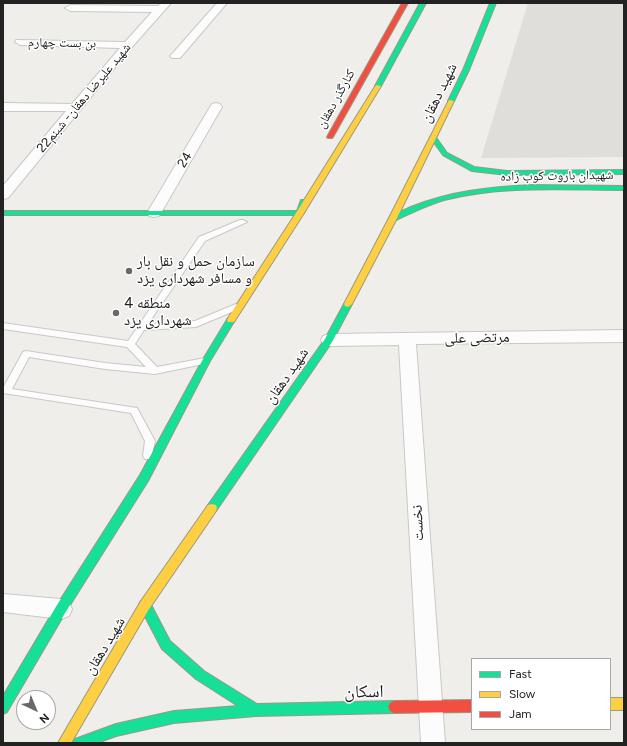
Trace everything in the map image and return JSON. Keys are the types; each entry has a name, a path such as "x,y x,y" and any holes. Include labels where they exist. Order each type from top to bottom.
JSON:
{"main road":[{"name":"کنارگذر دهقان","path":"326,145 405,3"},
{"path":"3,708 61,609 144,478 206,361 239,306 300,213 382,80 423,3"},
{"name":"شهید دهقان","path":"64,743 145,605 329,340 393,218 466,70 493,3"},
{"path":"433,137 445,154 472,169 495,173"},
{"path":"300,213 315,172"},
{"name":"شهیدان باروت کوب زاده","path":"495,173 624,172"},
{"path":"489,190 483,186 482,181 486,176 495,173"},
{"name":"شهیدان باروت کوب زاده","path":"393,218 428,203 450,196 489,190 624,188"},
{"path":"3,213 300,213"},
{"path":"145,605 166,645 200,675 256,710"},
{"path":"611,704 624,704"},
{"name":"اسکان","path":"79,743 116,730 174,717 256,710 471,706"}],"street":[{"path":"176,56 222,3"},
{"path":"70,8 163,6"},
{"name":"شهید علیرضا دهقان- شبنم22","path":"3,195 128,45 163,6"},
{"name":"بن بست چهارم","path":"20,42 128,45"},
{"path":"3,107 76,108"},
{"name":"24","path":"154,212 216,108"},
{"name":"مرتضی علی","path":"329,340 624,336"},
{"name":"نخست","path":"407,339 430,707 434,743"},
{"path":"3,602 61,609"}],"lane":[{"path":"130,344 202,239 243,222"},
{"path":"143,327 196,324 239,306"},
{"path":"3,326 130,344 155,370"},
{"path":"144,478 150,441 134,410 6,391 26,354 105,366 155,370 206,361"}],"shaded area":[{"path":"528,3 624,3 624,157 481,158"}],"traffic: fast":[{"path":"378,86 423,3"},
{"path":"451,101 466,70 493,3"},
{"path":"433,137 445,154 472,169 507,173 624,172"},
{"path":"393,218 441,199 463,194 509,188 624,188"},
{"path":"3,213 300,213 304,202"},
{"path":"212,508 329,340 348,304"},
{"path":"3,708 61,609 144,478 206,361 231,320"},
{"path":"145,605 166,645 200,675 256,710"},
{"path":"79,743 116,730 174,717 256,710 394,707"}],"traffic: slow":[{"path":"231,320 300,213 378,86"},
{"path":"348,304 393,218 451,101"},
{"path":"64,743 145,605 212,508"},
{"path":"611,704 624,704"}],"traffic: jam":[{"path":"330,137 405,3"},
{"path":"394,707 471,706"}],"place":[{"name":"سازمان حمل و نقل بار و مسافر شهرداری یزد","path":"129,271"},
{"name":"منطقه 4 شهرداری یزد","path":"116,313"}]}
